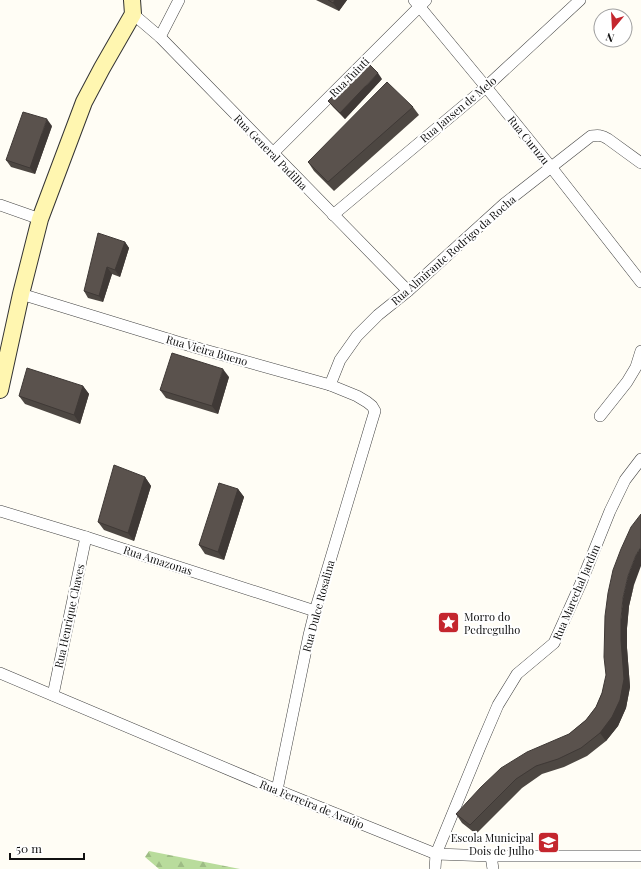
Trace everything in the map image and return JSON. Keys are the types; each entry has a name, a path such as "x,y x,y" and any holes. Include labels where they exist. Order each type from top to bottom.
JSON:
{"street":[{"path":"160,37 180,0"},
{"name":"Rua Jansen de Melo","path":"333,215 486,87 580,0"},
{"name":"Rua Curuzu","path":"420,2 641,282"},
{"name":"Rua Tuiuti","path":"272,153 420,2"},
{"path":"0,390 21,294 40,219 84,102 133,7"},
{"name":"Rua General Padilha","path":"133,7 272,153 408,291"},
{"name":"Rua Almirante Rodrigo da Rocha","path":"330,385 340,360 357,336 378,315 408,291 504,204 591,136 603,136 641,162"},
{"path":"0,204 40,219"},
{"name":"Rua Vieira Bueno","path":"21,294 201,349 330,385 357,396 372,406 375,411 371,424"},
{"path":"600,416 627,382 636,367 641,351"},
{"name":"Rua Dulce Rosalina","path":"277,790 315,611 371,424"},
{"name":"Rua Marechal Jardim","path":"435,869 436,854 498,705 517,674 554,643 581,584 610,511 625,480 641,459"},
{"name":"Rua Amazonas","path":"0,511 86,537 315,611"},
{"name":"Rua Henrique Chaves","path":"53,695 86,537"},
{"name":"Rua Ferreira de Araújo","path":"0,672 277,790 436,854 491,856 641,856"},
{"path":"491,856 493,869"}],"green space":[{"path":"149,851 240,869 159,869 145,857"}],"building":[{"path":"328,0 335,0 333,3"},
{"path":"367,62 378,73 340,113 328,101"},
{"path":"387,82 413,107 328,182 308,162"},
{"path":"23,112 47,119 30,168 6,160"},
{"path":"98,233 125,242 115,270 107,267 99,296 84,291"},
{"path":"172,353 223,369 212,406 160,390"},
{"path":"27,368 83,386 74,415 19,396"},
{"path":"114,465 145,477 128,533 98,522"},
{"path":"219,483 238,489 218,552 199,545"},
{"path":"641,514 641,547 636,555 628,576 623,598 621,640 624,679 620,700 612,717 600,733 581,748 558,759 536,766 516,779 470,825 456,814 501,768 527,752 569,734 586,720 596,707 602,693 606,675 604,657 605,616 613,570 631,527"}],"place":[{"name":"Morro do Pedregulho","path":"449,622"},
{"name":"Escola Municipal Dois de Julho","path":"549,843"}]}
